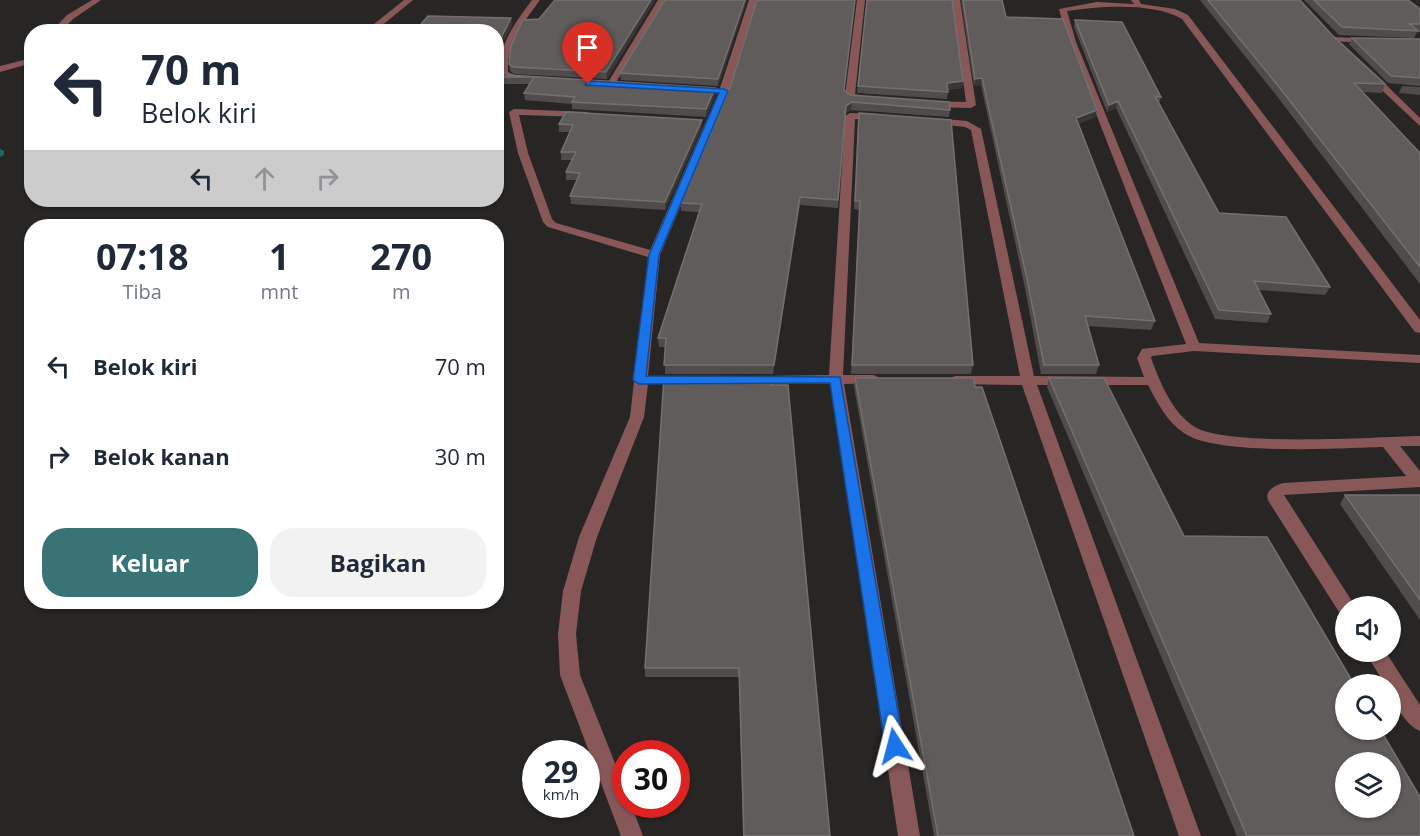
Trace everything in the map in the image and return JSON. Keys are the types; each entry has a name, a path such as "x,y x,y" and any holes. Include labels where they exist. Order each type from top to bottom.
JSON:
{"street":[{"path":"63,24 97,0"},
{"path":"378,24 409,0"},
{"path":"504,57 516,28 536,0"},
{"path":"611,84 662,0"},
{"path":"632,836 570,675 567,634 572,591 588,537 637,417 639,380 654,255 706,121 724,91 753,0"},
{"path":"861,0 850,96 856,99 878,101"},
{"path":"922,103 971,105 956,0"},
{"path":"1170,0 1175,11"},
{"path":"1194,347 1072,42 1063,9 1096,2 1137,3 1175,11 1185,17 1420,329"},
{"path":"1326,31 1342,48"},
{"path":"1334,39 1377,41"},
{"path":"0,69 24,63"},
{"path":"1368,72 1420,123"},
{"path":"504,73 511,78 534,81"},
{"path":"600,84 622,85"},
{"path":"1385,88 1396,88"},
{"path":"709,91 724,91"},
{"path":"601,115 514,112 523,153 548,220 552,225 654,255"},
{"path":"889,118 850,116 836,379 909,836"},
{"path":"922,120 967,124 976,129 1028,380 1190,836"},
{"path":"1420,358 1194,347 1147,352 1144,358 1153,381 1181,423 1192,432 1208,439 1420,441"},
{"path":"639,380 697,380"},
{"path":"743,380 892,380"},
{"path":"937,380 1153,381"},
{"path":"1387,441 1419,480"},
{"path":"1339,596 1275,498 1276,492 1283,489 1419,480"},
{"path":"1381,662 1420,722"}],"building":[{"path":"555,0 651,0 606,72 513,67 509,64 511,46 523,20 539,19"},
{"path":"665,0 745,0 718,79 620,73"},
{"path":"757,0 855,0 844,90 850,95 949,102 950,110 852,102 846,106 838,200 800,197 774,365 664,365 666,338 658,338 702,204 681,203 731,85"},
{"path":"867,0 952,0 963,81 947,83 948,92 858,86"},
{"path":"963,0 1002,0 1006,17 1063,19 1097,110 1076,118 1155,321 1085,316 1099,365 1044,365 982,78 975,79"},
{"path":"1208,0 1300,0 1332,35 1385,84 1354,83 1420,153 1420,267 1279,87"},
{"path":"1314,0 1408,0 1420,9 1420,24 1410,24 1418,31 1342,27"},
{"path":"428,16 511,18 504,32 504,24 421,24"},
{"path":"1075,20 1122,22 1161,97 1155,96 1219,213 1286,217 1330,287 1254,281 1271,314 1219,310 1118,101 1109,105"},
{"path":"1352,38 1420,39 1420,78 1391,76"},
{"path":"504,73 507,75 715,88 706,109 572,102 575,97 524,93 534,77 504,77"},
{"path":"566,112 702,120 665,202 570,196 580,173 566,172 576,152 561,152 573,125 559,124"},
{"path":"859,113 951,120 973,365 852,365 860,201 855,201"},
{"path":"664,377 772,378 771,385 788,385 830,836 744,836 739,668 645,668"},
{"path":"855,378 974,378 975,387 982,387 1134,836 938,836"},
{"path":"1049,378 1104,378 1184,536 1267,537 1335,652 1335,662 1341,662 1348,674 1335,674 1335,740 1386,740 1394,752 1335,752 1335,818 1401,818 1401,765 1420,797 1420,836 1247,836"},
{"path":"1345,495 1420,495 1420,600"}],"route":[{"path":"588,84 724,91 654,255 639,380 836,379 895,746"}]}
